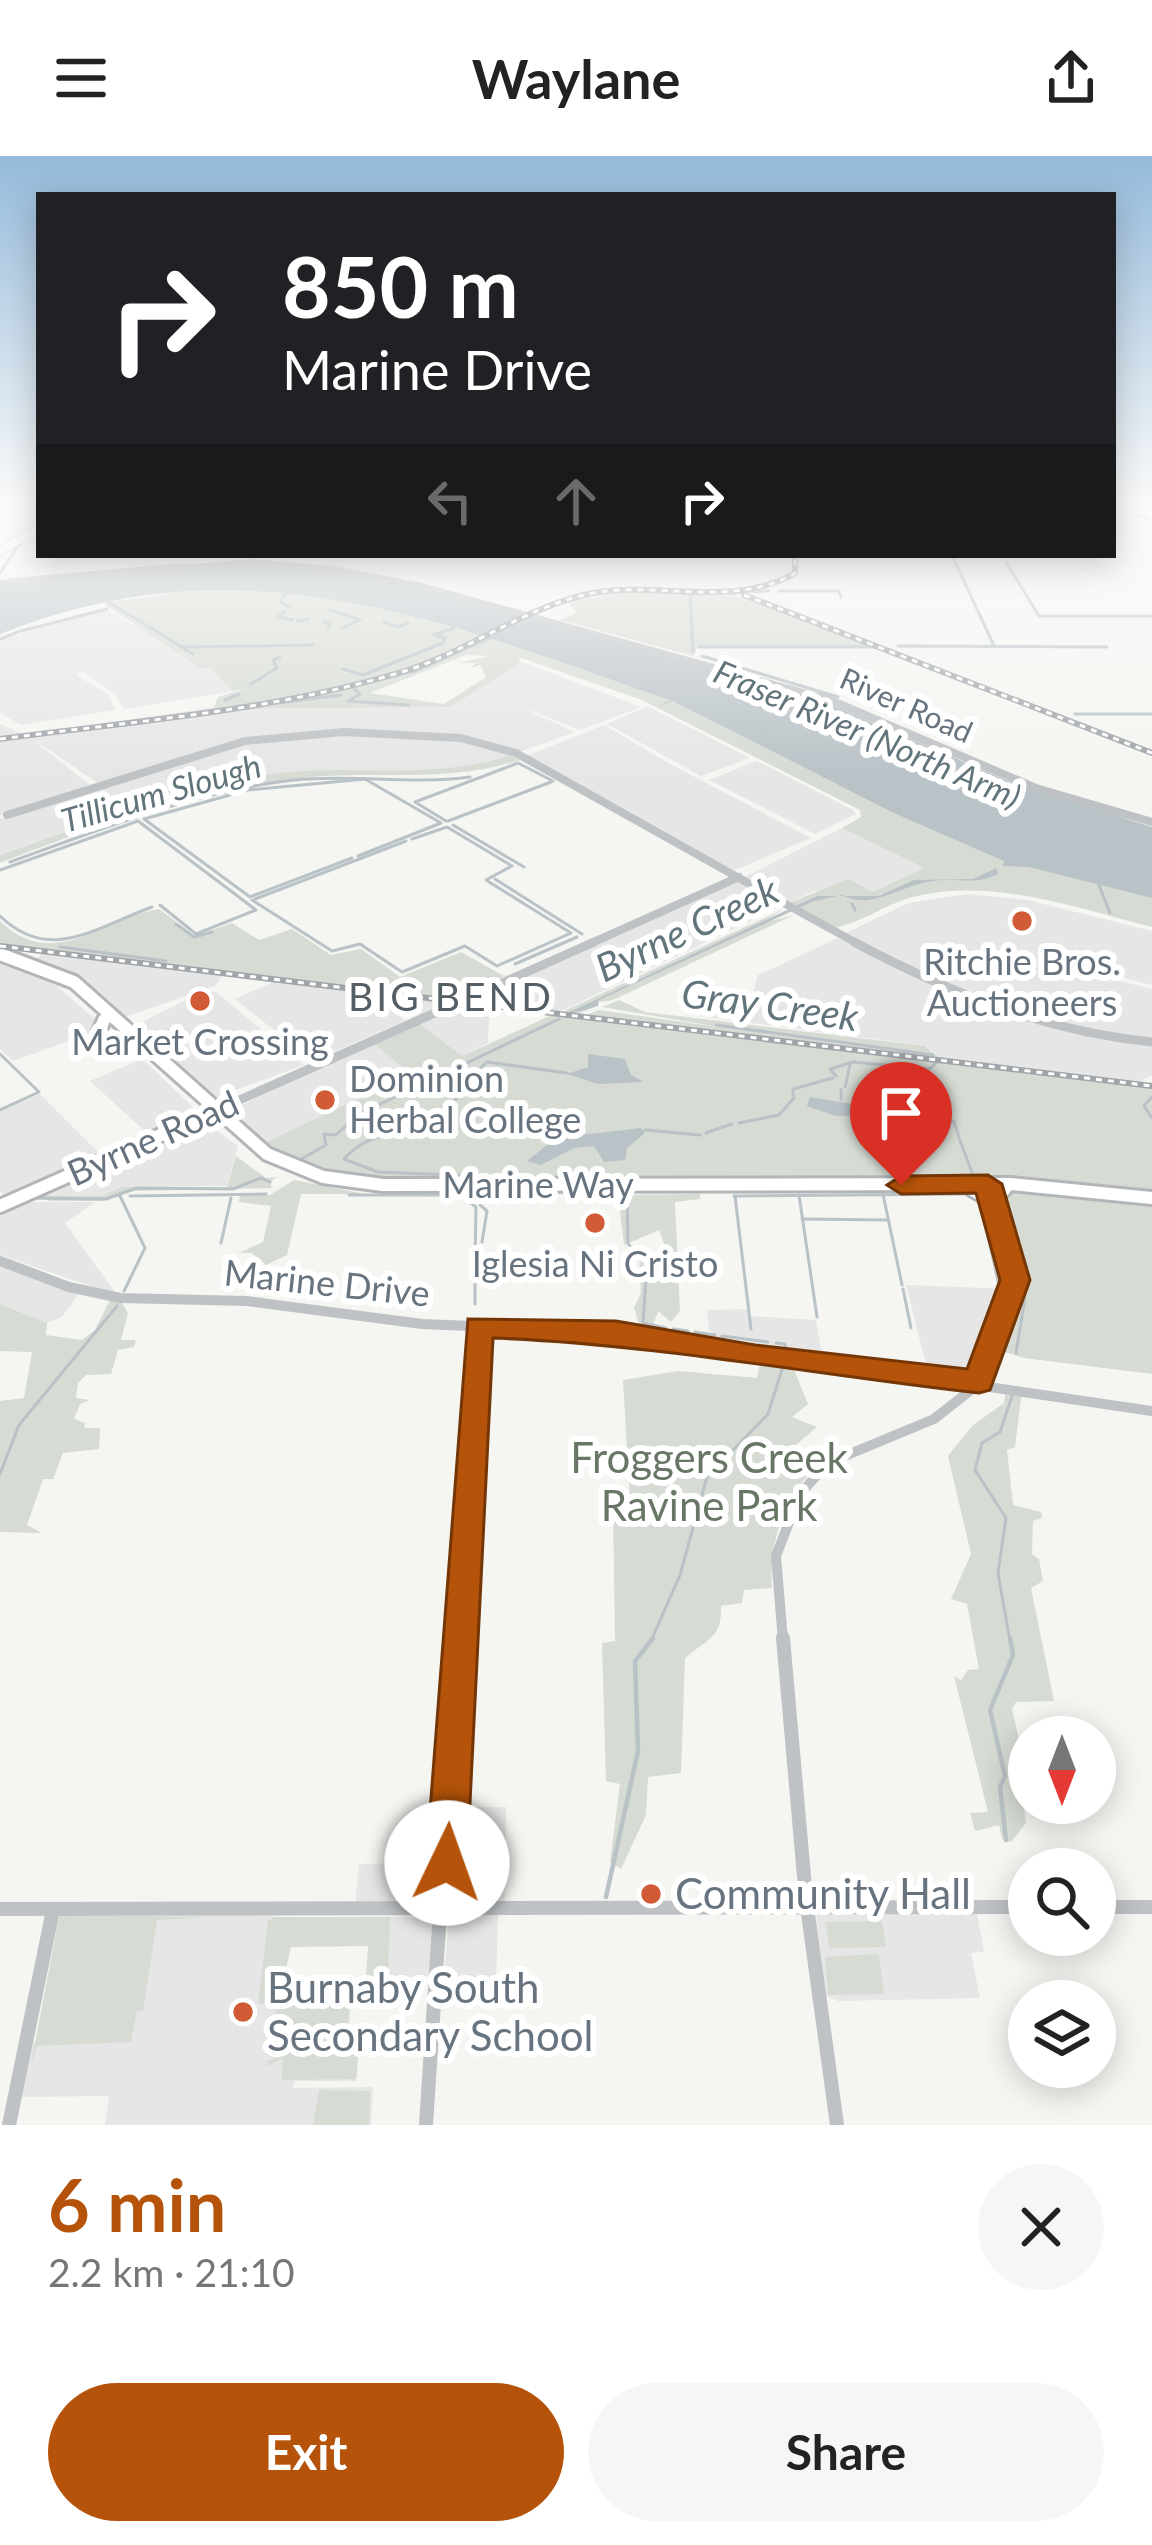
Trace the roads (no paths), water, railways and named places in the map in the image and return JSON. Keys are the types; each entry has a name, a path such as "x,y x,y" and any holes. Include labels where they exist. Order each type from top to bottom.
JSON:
{"main road":[{"name":"Marine Way","path":"0,956 68,978 105,1023 207,1110 271,1163 308,1178 359,1187 1005,1189 1152,1200"},
{"name":"Marine Way","path":"105,1023 129,1031 207,1110 280,1162 368,1184 990,1191 1152,1200"},
{"name":"Byrne Road","path":"0,1204 207,1110"}],"street":[{"name":"River Road","path":"448,593 829,697 1036,788 1152,823"},
{"path":"3,816 221,746 281,736 359,732 493,744 953,995 1081,1032 1152,1042"},
{"name":"Byrne Road","path":"207,1110 735,877"},
{"path":"837,2125 807,1907 777,1549 800,1494 828,1463 858,1446 934,1419 979,1382 1015,1280 990,1191"},
{"name":"Marine Drive","path":"0,1261 80,1290 119,1298 260,1302 478,1327 616,1332 755,1356 955,1378 1152,1411"},
{"path":"426,2125 478,1327"},
{"path":"955,1378 967,1396"},
{"path":"0,1909 1008,1906"},
{"path":"1116,1907 1152,1907"},
{"path":"9,2125 52,1910"}],"water":[{"path":"0,593 169,593 89,606 0,634"},
{"name":"Fraser River (North Arm)","path":"273,593 443,593 811,696 1008,781 1152,827 1152,898 1029,867 1003,866 1004,861 896,814 673,701 659,706 670,700 502,642 340,601"},
{"path":"996,868 998,874 981,880 920,883 875,899 845,896 879,896 914,880 973,879"},
{"path":"817,896 837,896 814,901 599,1000 598,1006 559,1017"},
{"path":"588,1054 625,1059 631,1075 644,1082 598,1084 567,1074 588,1067"},
{"path":"810,1097 875,1108 912,1125 899,1132 862,1115 836,1116 807,1106"},
{"path":"641,1128 645,1133 627,1148 625,1160 604,1162 594,1146 574,1148 541,1165 527,1161 556,1138"}],"waterway":[{"path":"287,593 280,601 290,608"},
{"path":"690,593 693,652"},
{"path":"722,593 735,594"},
{"path":"840,593 841,597"},
{"path":"969,593 994,646"},
{"path":"1025,593 1039,616 1152,616"},
{"path":"107,601 193,654"},
{"path":"21,631 107,609"},
{"path":"330,610 360,620 342,628"},
{"path":"285,611 278,617 293,620"},
{"path":"298,621 309,619"},
{"path":"324,622 330,623 328,628"},
{"path":"384,622 398,627 408,623"},
{"path":"343,669 363,675 443,643 445,638 434,635 454,628"},
{"path":"0,639 18,632"},
{"path":"306,697 416,671 490,638"},
{"path":"182,647 313,645"},
{"path":"898,646 1107,647"},
{"name":"Fraser River (North Arm)","path":"699,647 880,647"},
{"name":"Fraser River (North Arm)","path":"702,656 838,697"},
{"path":"251,684 277,668 273,660 280,657"},
{"path":"354,689 360,694 348,701 408,705"},
{"path":"225,700 239,694"},
{"path":"93,727 341,695"},
{"path":"1075,714 1152,714"},
{"path":"446,821 415,802 518,763 553,781"},
{"name":"Tillicum Slough","path":"10,862 150,813 257,785 316,778 470,777"},
{"name":"Tillicum Slough","path":"352,858 250,897 144,819 248,790 365,779 441,823 358,856"},
{"path":"448,821 551,782"},
{"path":"0,870 138,821 256,910 196,934 160,905"},
{"path":"453,825 524,867"},
{"path":"252,900 332,951 360,944 402,972 465,946 497,966 571,933 486,880 512,866 447,827 412,839"},
{"path":"255,899 406,841"},
{"path":"495,879 582,934"},
{"path":"1099,885 1110,913"},
{"path":"852,904 855,910"},
{"path":"0,916 37,938 55,940 92,932 152,907"},
{"path":"176,924 194,937 212,932"},
{"path":"515,964 577,937"},
{"path":"60,947 166,961"},
{"name":"Byrne Creek","path":"298,1161 326,1145 324,1134 336,1135 357,1115 559,1019"},
{"name":"Gray Creek","path":"716,1025 933,1055"},
{"path":"0,1054 39,1092 0,1110"},
{"path":"487,1062 567,1073"},
{"path":"836,1076 830,1069 853,1062 929,1069 936,1063"},
{"path":"478,1070 486,1063"},
{"path":"845,1087 850,1065"},
{"name":"Gray Creek","path":"880,1070 906,1101 927,1113"},
{"path":"477,1072 443,1110 375,1138 344,1159 378,1172 479,1176"},
{"path":"793,1095 793,1089 833,1078"},
{"path":"841,1089 841,1099"},
{"path":"1152,1097 1144,1106 1152,1118"},
{"path":"739,1123 779,1115 794,1098"},
{"name":"Gray Creek","path":"929,1115 954,1122 958,1133"},
{"path":"706,1133 732,1124"},
{"path":"645,1130 700,1135"},
{"name":"Gray Creek","path":"958,1135 974,1178"},
{"name":"Byrne Creek","path":"119,1194 137,1188 233,1189 261,1178 270,1182"},
{"path":"761,1178 901,1178"},
{"name":"Byrne Creek","path":"30,1198 106,1199 119,1194"},
{"path":"119,1194 145,1248 124,1291"},
{"path":"130,1196 266,1194"},
{"path":"883,1195 972,1194"},
{"path":"349,1195 545,1195"},
{"path":"611,1195 627,1197 628,1244 647,1262 643,1323 666,1328"},
{"path":"734,1196 799,1195"},
{"path":"799,1195 803,1219"},
{"path":"799,1195 883,1195"},
{"path":"883,1195 902,1285"},
{"path":"735,1196 751,1329"},
{"path":"221,1243 231,1198"},
{"path":"468,1201 476,1207 475,1259"},
{"name":"Gray Creek","path":"980,1201 999,1285 1005,1287"},
{"path":"480,1205 487,1211 482,1242"},
{"path":"803,1219 887,1220"},
{"path":"803,1219 817,1317"},
{"path":"474,1277 476,1264"},
{"path":"475,1282 475,1304"},
{"path":"903,1289 911,1328"},
{"name":"Gray Creek","path":"1021,1290 1025,1294"},
{"name":"Gray Creek","path":"1016,1353 1025,1298"},
{"path":"0,1474 19,1425 117,1306"},
{"path":"673,1329 688,1331"},
{"path":"695,1332 715,1335"},
{"path":"722,1336 768,1342"},
{"path":"776,1343 785,1344 786,1353"},
{"path":"651,1640 680,1575 707,1477 768,1414 783,1366"},
{"name":"Gray Creek","path":"1010,1641 998,1573 1006,1518 975,1470 982,1443 1000,1432 1012,1396"},
{"name":"Gray Creek","path":"1006,1840 1000,1787 1005,1776 990,1710 1013,1655 1010,1638"},
{"path":"606,1897 638,1751 635,1661 651,1640"}],"railway":[{"path":"0,739 204,713 356,685 427,663 535,612 597,593"},
{"path":"744,595 1152,753"},
{"path":"0,946 1152,1086"}],"place":[{"name":"Ritchie Bros. Auctioneers","path":"1022,921"},
{"name":"Market Crossing","path":"200,1001"},
{"name":"Dominion Herbal College","path":"325,1100"},
{"name":"Iglesia Ni Cristo","path":"595,1223"},
{"name":"Community Hall","path":"651,1894"},
{"name":"Burnaby South Secondary School","path":"243,2012"}],"district":[{"name":"BIG BEND","path":"451,997"}],"park label":[{"name":"Froggers Creek Ravine Park","path":"709,1482"}]}
